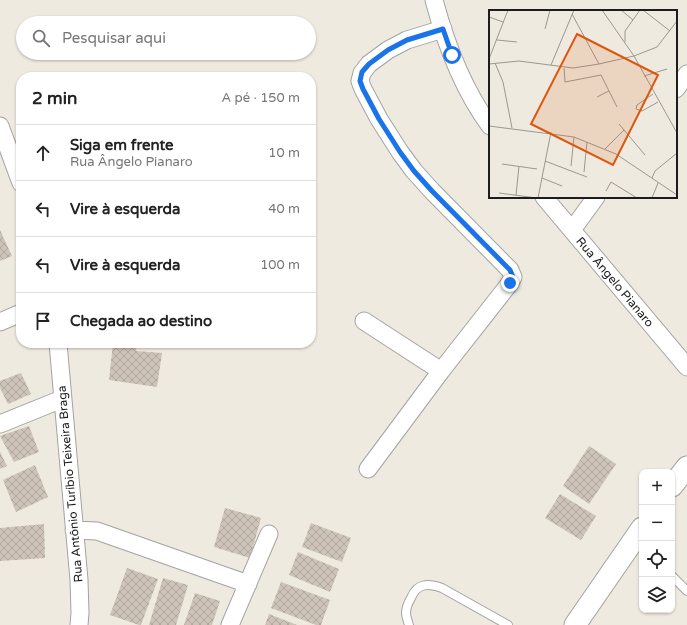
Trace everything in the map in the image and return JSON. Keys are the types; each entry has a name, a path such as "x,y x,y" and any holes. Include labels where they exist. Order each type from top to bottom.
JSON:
{"street":[{"path":"434,0 452,55 465,86 489,125"},
{"path":"368,469 441,371 510,283 513,277 510,270 414,171 379,119 360,81 362,72 369,64 388,50 407,40 443,29"},
{"path":"677,88 687,74"},
{"path":"0,126 4,151 16,174"},
{"name":"Rua Ângelo Pianaro","path":"545,198 687,367"},
{"path":"572,230 595,198"},
{"path":"0,322 16,316"},
{"path":"364,320 441,371"},
{"name":"Rua Antônio Turíbio Teixeira Braga","path":"58,348 78,580 80,613 79,625"},
{"path":"0,424 62,399"},
{"path":"675,482 687,467"},
{"path":"74,530 97,531 248,584"},
{"path":"230,625 269,534"},
{"path":"575,625 639,538"}],"lane":[{"path":"673,577 687,591"},
{"path":"409,625 406,614 408,604 414,591 423,585 433,585 442,588 508,625"}],"building":[{"path":"0,230 12,256 0,261"},
{"path":"112,348 136,348 136,351 162,353 157,387 109,380"},
{"path":"21,373 31,394 8,404 0,388 0,381"},
{"path":"29,426 39,452 14,462 0,436"},
{"path":"589,446 616,464 589,504 563,486"},
{"path":"0,452 7,466 0,469"},
{"path":"35,465 48,497 16,512 3,480"},
{"path":"560,494 596,516 581,540 545,518"},
{"path":"225,508 261,518 250,558 214,547"},
{"path":"311,523 351,538 342,562 302,547"},
{"path":"44,524 45,558 0,561 0,528"},
{"path":"298,552 339,569 330,592 289,575"},
{"path":"127,568 158,579 141,625 110,615"},
{"path":"163,578 188,585 176,625 149,625"},
{"path":"281,582 330,600 321,625 316,625 271,608"},
{"path":"195,593 220,601 212,625 184,625"},
{"path":"269,614 297,625 265,625"}],"route":[{"path":"452,55 443,29 425,34 407,40 388,50 369,64 362,72 360,81 379,119 414,171 510,270 513,277 510,283"}]}
